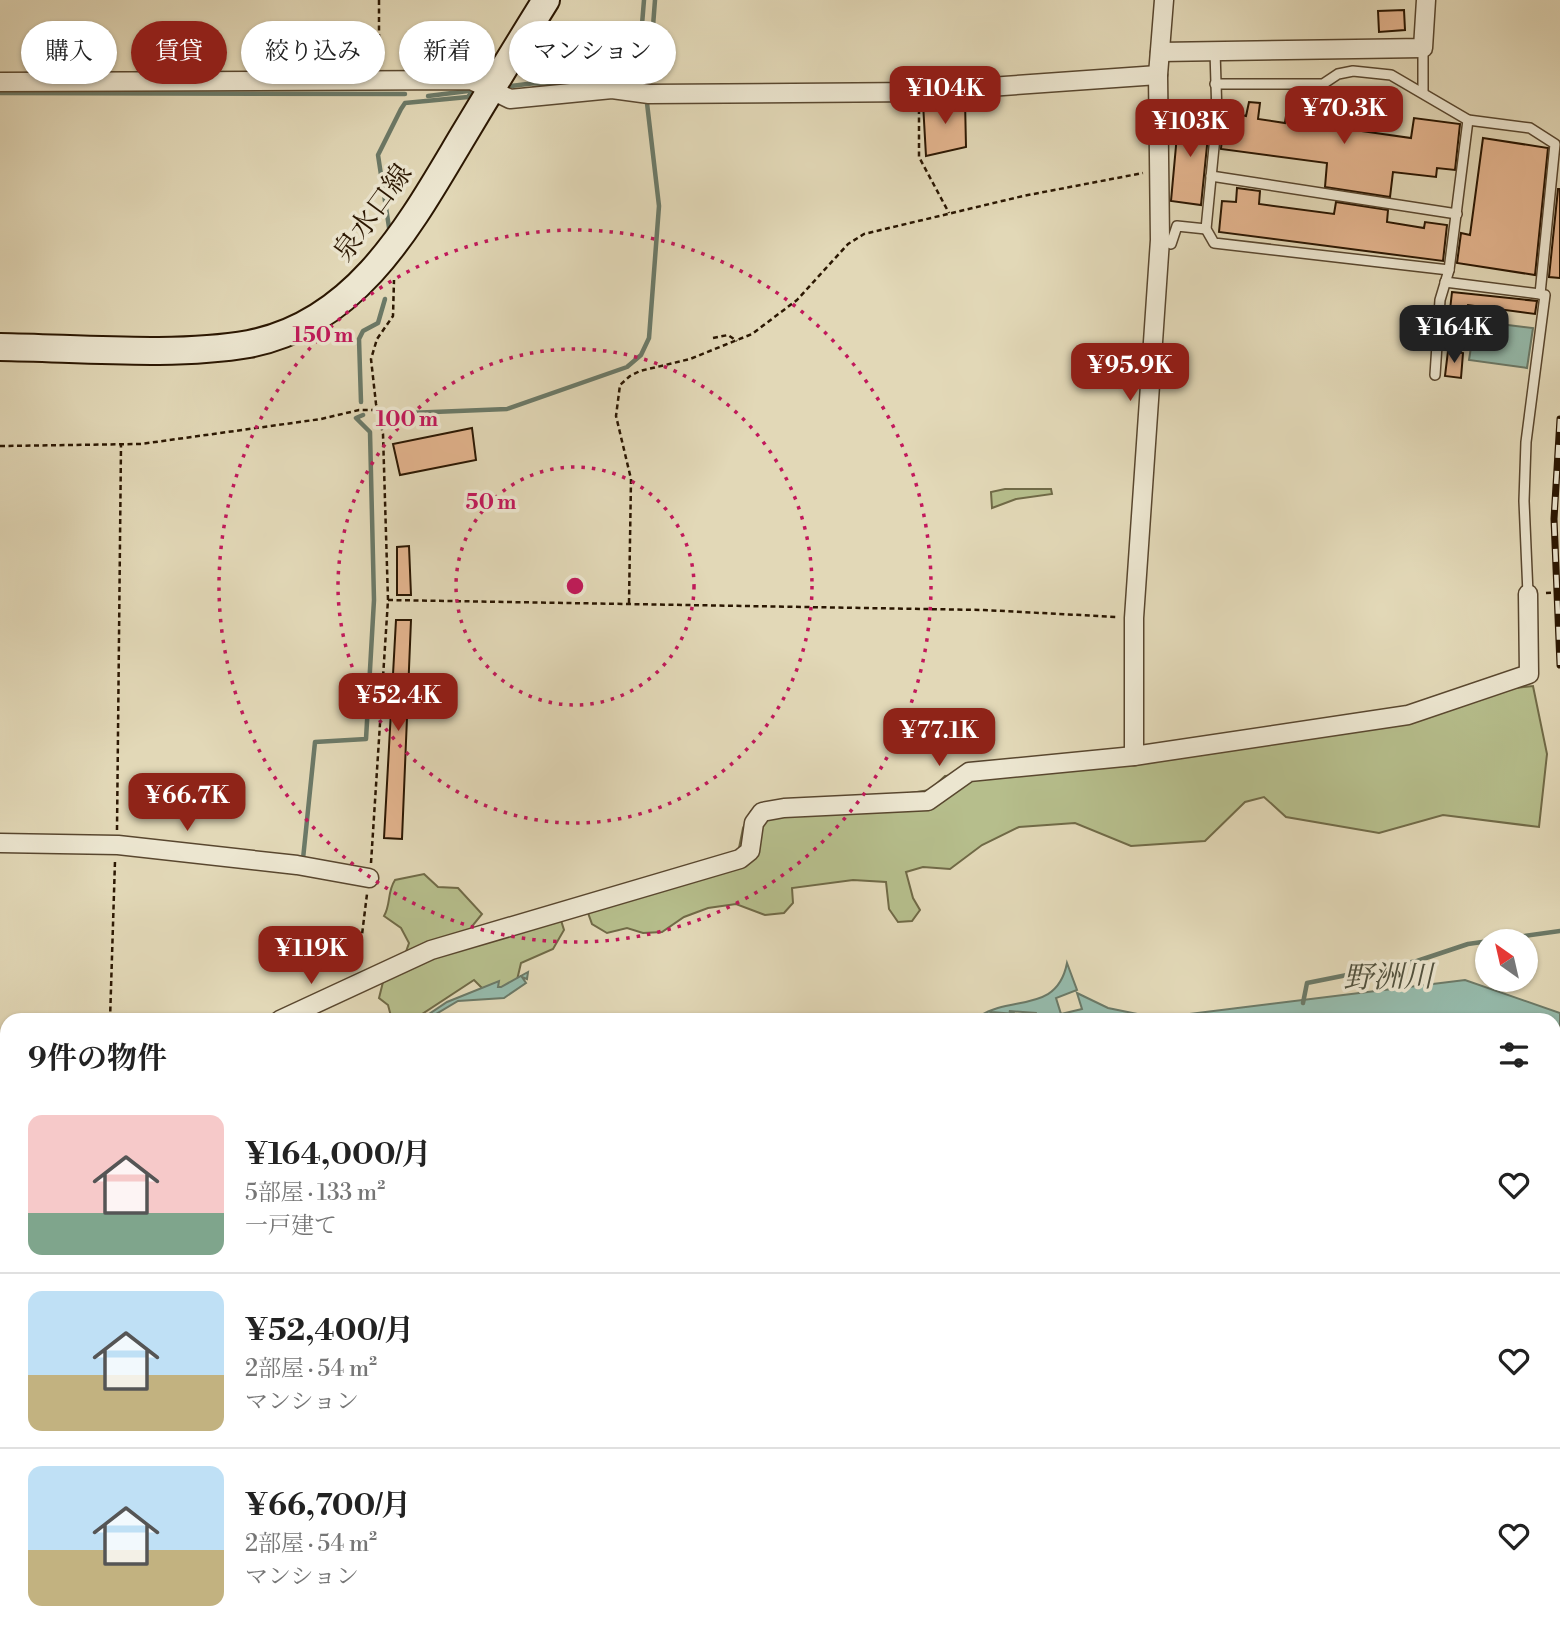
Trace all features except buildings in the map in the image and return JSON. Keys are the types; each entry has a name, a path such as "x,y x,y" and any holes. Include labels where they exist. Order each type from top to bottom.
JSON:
{"main road":[{"name":"泉水口線","path":"0,346 224,347 271,338 305,323 354,291 387,256 421,206 546,0"}],"street":[{"path":"1134,756 1134,618 1160,240 1158,75 1164,0"},
{"path":"1160,52 1423,48 1426,0"},
{"path":"385,80 471,79 510,99 612,89 649,94 918,92 1158,75"},
{"path":"0,82 241,81"},
{"path":"296,1013 432,950 740,859 750,851 754,823 762,812 784,808 928,801 969,772 1134,756 1408,715 1529,674 1528,594"},
{"path":"0,843 116,845 297,865 369,878"}],"lane":[{"path":"1423,48 1423,91"},
{"path":"1214,51 1217,116 1206,229 1214,243 1449,270"},
{"path":"1215,84 1323,84 1338,74 1371,71 1391,75 1423,91 1468,120 1530,128 1555,144 1540,294"},
{"path":"1435,375 1440,300 1449,270 1468,120"},
{"path":"1211,176 1457,214"},
{"path":"1171,244 1177,226 1206,229"},
{"path":"1445,282 1545,295 1526,454 1524,501 1528,594"}],"path":[{"path":"379,0 379,21"},
{"path":"918,92 919,157 949,213"},
{"path":"629,603 631,479 616,416 620,385 629,376 690,359 737,341 776,318 848,244 863,234 1159,169"},
{"path":"356,986 369,878 388,600 383,434 371,374 373,348 393,316 396,297"},
{"path":"713,338 728,335 737,341"},
{"path":"0,446 121,445 209,436 321,419 359,410 377,410"},
{"path":"110,1013 116,845 121,445"},
{"path":"388,600 984,610 1134,618"}],"green space":[{"path":"1005,489 1051,489 1052,494 1016,499 992,508 991,492"},
{"path":"1533,686 1547,754 1539,827 1443,815 1379,833 1286,817 1264,797 1245,802 1205,841 1131,846 1075,823 1019,827 982,845 950,869 923,867 906,872 913,898 920,910 912,921 898,922 889,909 886,882 853,880 792,888 793,903 784,913 765,915 736,904 708,908 684,917 662,932 643,933 627,928 607,933 592,924 587,910 737,858 743,828 751,811 892,803 897,795 930,790 945,776 1009,772 1363,720 1442,697"},
{"path":"424,874 438,887 458,888 482,914 473,925 473,931 559,914 564,930 553,949 521,963 517,980 488,994 474,980 424,1013 390,1013 388,1005 379,998 385,974 401,966 409,943 401,928 384,916 395,880"}],"shaded area":[{"path":"1475,321 1533,328 1527,368 1469,360"},
{"path":"1067,963 1077,990 1056,998 1061,1013 986,1013 1043,997 1054,990 1062,979"},
{"path":"528,972 527,979 522,977 526,983 504,998 458,1001 438,1013 430,1013 447,1002 499,981 498,987"},
{"path":"1465,980 1475,983 1475,992 1500,992 1560,1013 1198,1013"},
{"path":"1077,993 1108,1008 1132,1013 1065,1013 1082,1009"}],"waterway":[{"path":"637,86 644,0"},
{"path":"653,21 655,0"},
{"path":"534,88 573,83 580,85"},
{"path":"511,86 527,84"},
{"path":"428,96 468,91"},
{"path":"390,234 378,155 401,109 405,103 468,97 472,92"},
{"path":"0,93 405,94"},
{"path":"390,419 409,413 507,409 627,367 641,355 649,338 659,206 647,103"},
{"path":"361,402 359,339 363,331 378,323 385,299"},
{"path":"306,859 303,859 315,742 366,739 374,600 370,432 356,418 363,415"},
{"name":"野洲川","path":"1303,1003 1307,983 1417,961 1468,944 1560,931"}],"railway":[{"path":"1560,419 1554,519 1560,665"}]}
